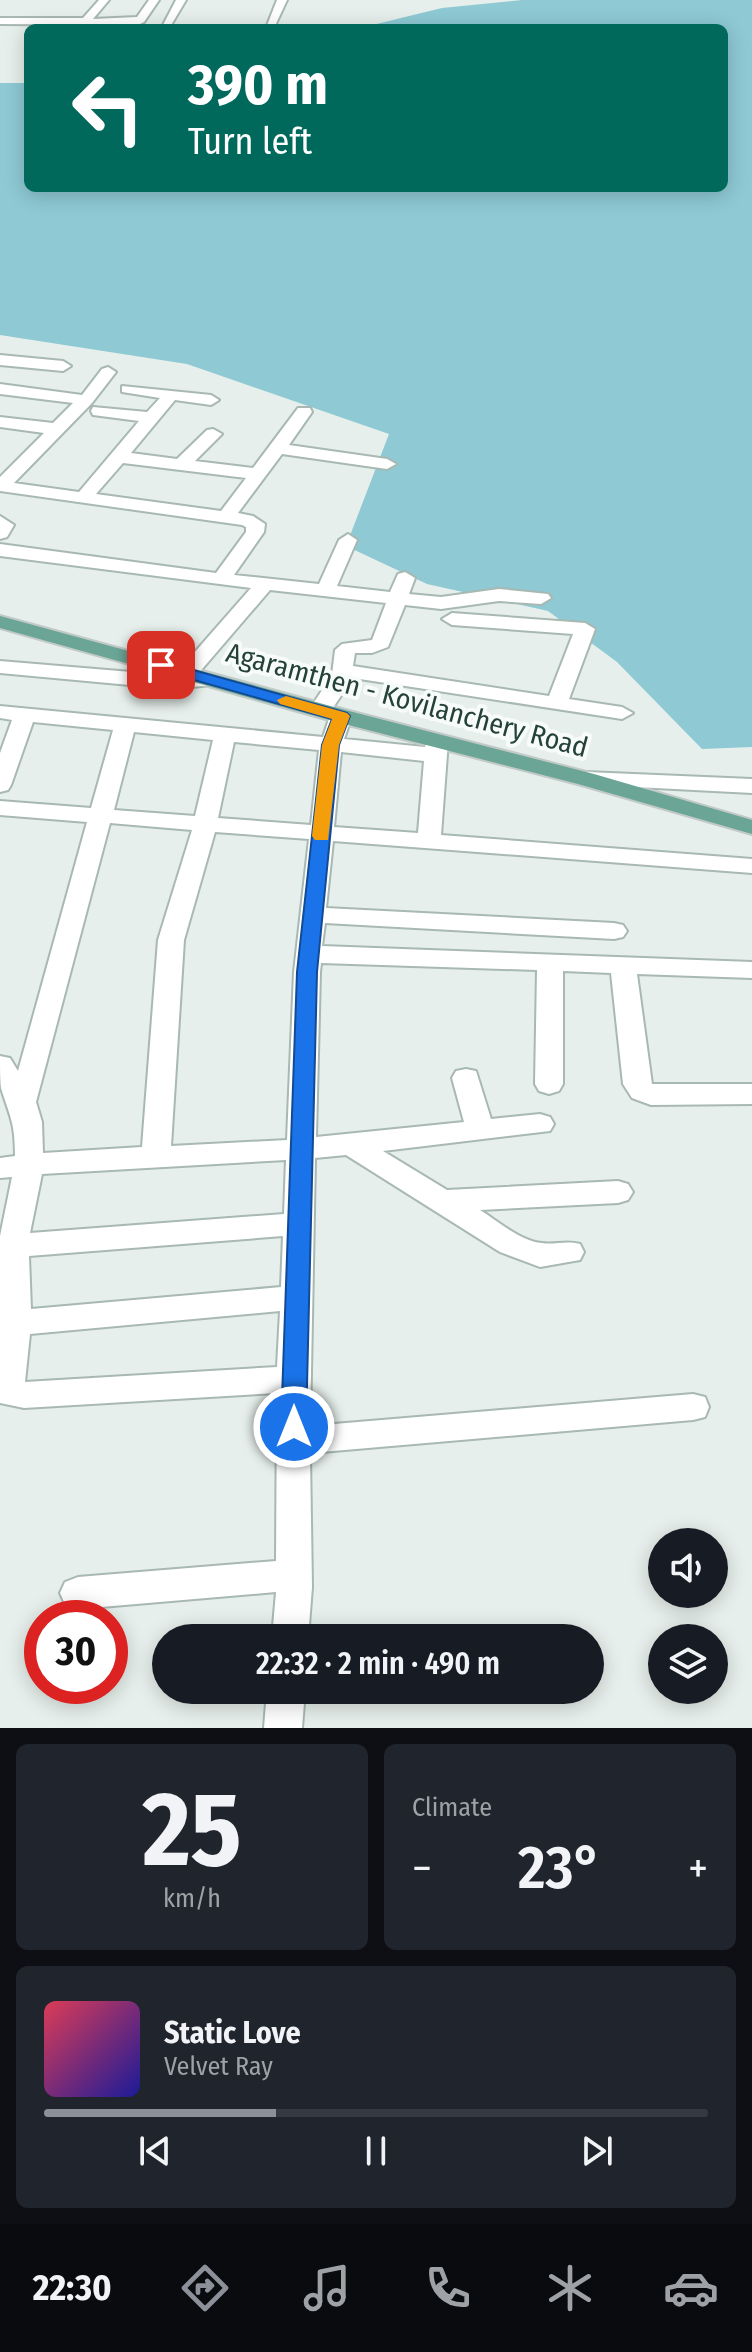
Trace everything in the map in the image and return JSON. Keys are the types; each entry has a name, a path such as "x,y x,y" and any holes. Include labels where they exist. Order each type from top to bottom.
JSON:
{"main road":[{"name":"Agaramthen - Kovilanchery Road","path":"0,622 331,713 436,748 586,779 752,827"}],"street":[{"path":"91,20 88,18 104,0"},
{"path":"0,21 140,20 154,0"},
{"path":"167,24 181,0"},
{"path":"271,24 282,0"},
{"path":"91,20 138,22"},
{"path":"3,353 63,366"},
{"path":"0,486 57,429 92,405 108,372"},
{"path":"0,389 152,418"},
{"path":"128,389 211,400"},
{"path":"84,497 171,395"},
{"path":"226,517 304,412"},
{"path":"2,417 57,429"},
{"path":"181,465 213,434"},
{"path":"277,448 387,464"},
{"path":"118,457 257,474"},
{"path":"0,486 226,517 256,524 255,532 221,579"},
{"path":"0,522 5,525 0,533"},
{"path":"325,592 348,540"},
{"path":"0,550 396,600 441,603 499,595 541,598"},
{"path":"291,1624 294,1575 293,1379 309,954 331,745 331,713 342,675 345,650 381,643 405,578"},
{"path":"187,673 264,585"},
{"path":"557,703 591,608"},
{"path":"452,619 585,629"},
{"path":"0,667 173,683 214,680"},
{"path":"342,675 358,673 622,713"},
{"path":"0,712 331,745 436,748 429,841"},
{"path":"0,785 25,714"},
{"path":"24,1099 125,725"},
{"path":"156,1156 171,940 205,824 225,734"},
{"path":"586,779 752,786"},
{"path":"0,808 752,866"},
{"path":"313,915 614,931"},
{"path":"309,954 752,970"},
{"path":"549,1084 550,963"},
{"path":"623,966 637,1084 642,1091 651,1095 752,1094"},
{"path":"0,1065 24,1099 30,1124 14,1166 16,1323 7,1392 14,1395 293,1379"},
{"path":"466,1078 480,1131"},
{"path":"14,1166 302,1149 540,1124"},
{"path":"351,1144 511,1244 540,1255 569,1252"},
{"path":"442,1201 618,1192"},
{"path":"13,1246 300,1224"},
{"path":"16,1323 298,1297"},
{"path":"293,1441 693,1407"},
{"path":"78,1593 294,1575"},
{"path":"283,1728 285,1704"}],"water":[{"path":"522,0 752,0 752,747 702,749 617,662 548,611 427,584 346,546 389,434 187,364 0,335 0,83 24,83 24,192 728,192 728,24 376,24 442,8"}],"slow traffic":[{"path":"286,700 341,716 331,745 321,836"}],"route":[{"path":"161,665 341,716 331,745 307,972 294,1427"}]}
